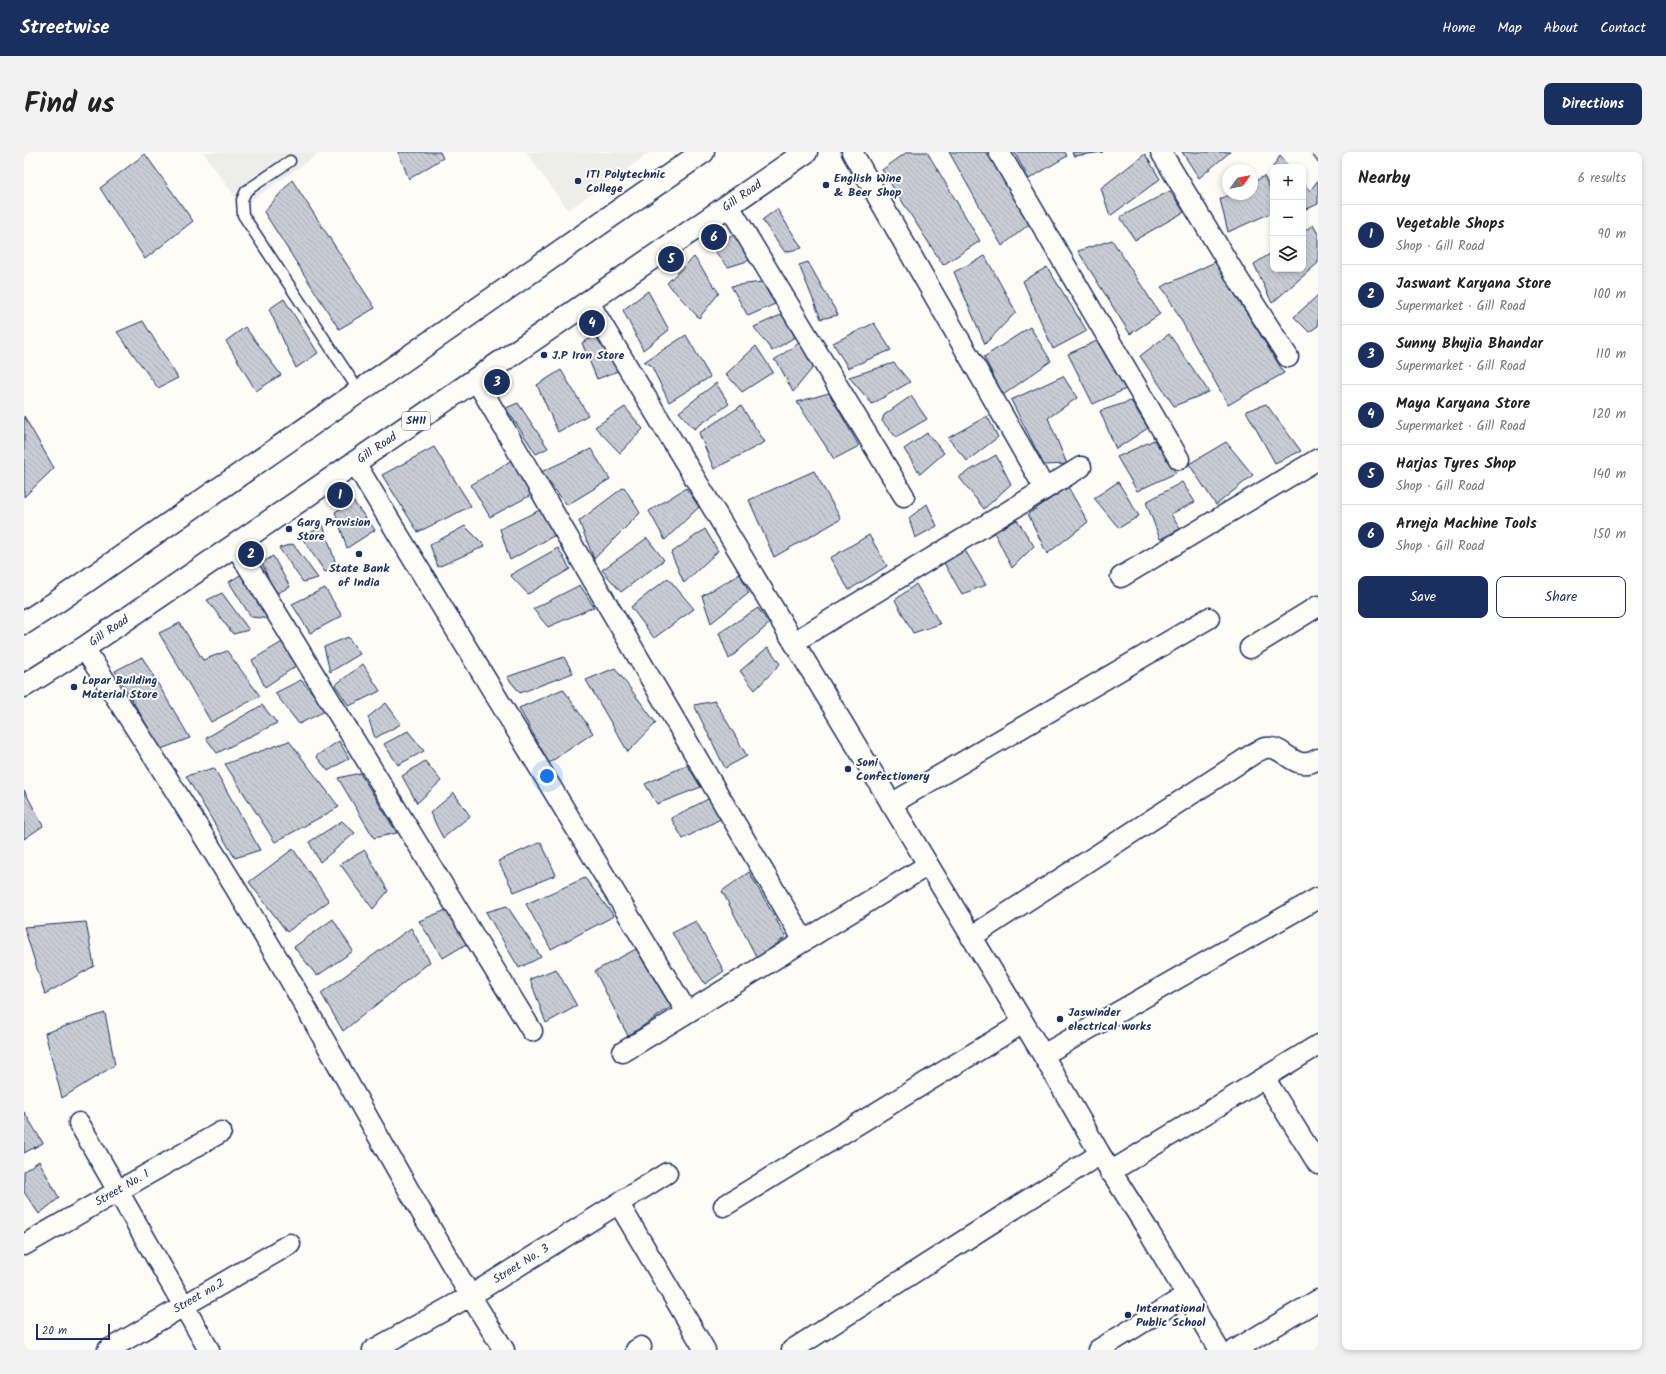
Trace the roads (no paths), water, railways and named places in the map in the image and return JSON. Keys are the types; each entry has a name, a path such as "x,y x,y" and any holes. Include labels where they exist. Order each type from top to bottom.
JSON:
{"main road":[{"path":"24,623 58,601 703,152"},
{"name":"Gill Road","path":"24,686 84,648 235,545 589,303 806,152"}],"street":[{"path":"852,152 1045,489"},
{"path":"999,152 1179,459"},
{"path":"1161,152 1233,271 1288,357"},
{"path":"729,206 904,496"},
{"path":"589,303 1043,1055 1110,1172 1187,1295 1219,1350"},
{"path":"476,380 804,941"},
{"path":"1122,577 1318,459"},
{"path":"355,463 687,1012"},
{"path":"794,642 1081,467"},
{"path":"235,545 532,1031"},
{"path":"1250,648 1318,606"},
{"path":"891,804 1210,618"},
{"path":"84,648 196,821 285,972 470,1296 504,1350"},
{"path":"971,937 1256,752 1266,748 1278,751 1299,763 1306,764 1318,759"},
{"path":"623,1052 928,865"},
{"path":"1043,1055 1318,898"},
{"path":"724,1206 1023,1023"},
{"path":"1110,1172 1318,1046"},
{"path":"1265,1079 1318,1164"},
{"path":"79,1123 209,1350"},
{"name":"Street No. 1","path":"24,1245 117,1190 221,1132"},
{"path":"792,1350 1100,1154"},
{"name":"Street No. 3","path":"373,1350 470,1296 667,1173"},
{"path":"619,1204 705,1350"},
{"name":"Street no.2","path":"108,1350 290,1244"},
{"path":"1098,1350 1187,1295"},
{"path":"1235,1350 1318,1300"}],"lane":[{"path":"290,161 246,191 242,200 244,215 359,391"}],"place":[{"name":"ITI Polytechnic College","path":"578,181"},
{"name":"English Wine & Beer Shop","path":"826,185"},
{"name":"Arneja Machine Tools","path":"714,237"},
{"name":"Harjas Tyres Shop","path":"671,259"},
{"name":"Maya Karyana Store","path":"592,323"},
{"name":"J.P Iron Store","path":"544,355"},
{"name":"Sunny Bhujia Bhandar","path":"497,382"},
{"name":"Vegetable Shops","path":"340,495"},
{"name":"Garg Provision Store","path":"289,529"},
{"name":"Jaswant Karyana Store","path":"251,554"},
{"name":"State Bank of India","path":"359,554"},
{"name":"Lopar Building Material Store","path":"74,687"},
{"name":"Soni Confectionery","path":"848,769"},
{"name":"Jaswinder electrical works","path":"1060,1019"},
{"name":"International Public School","path":"1128,1315"}]}
